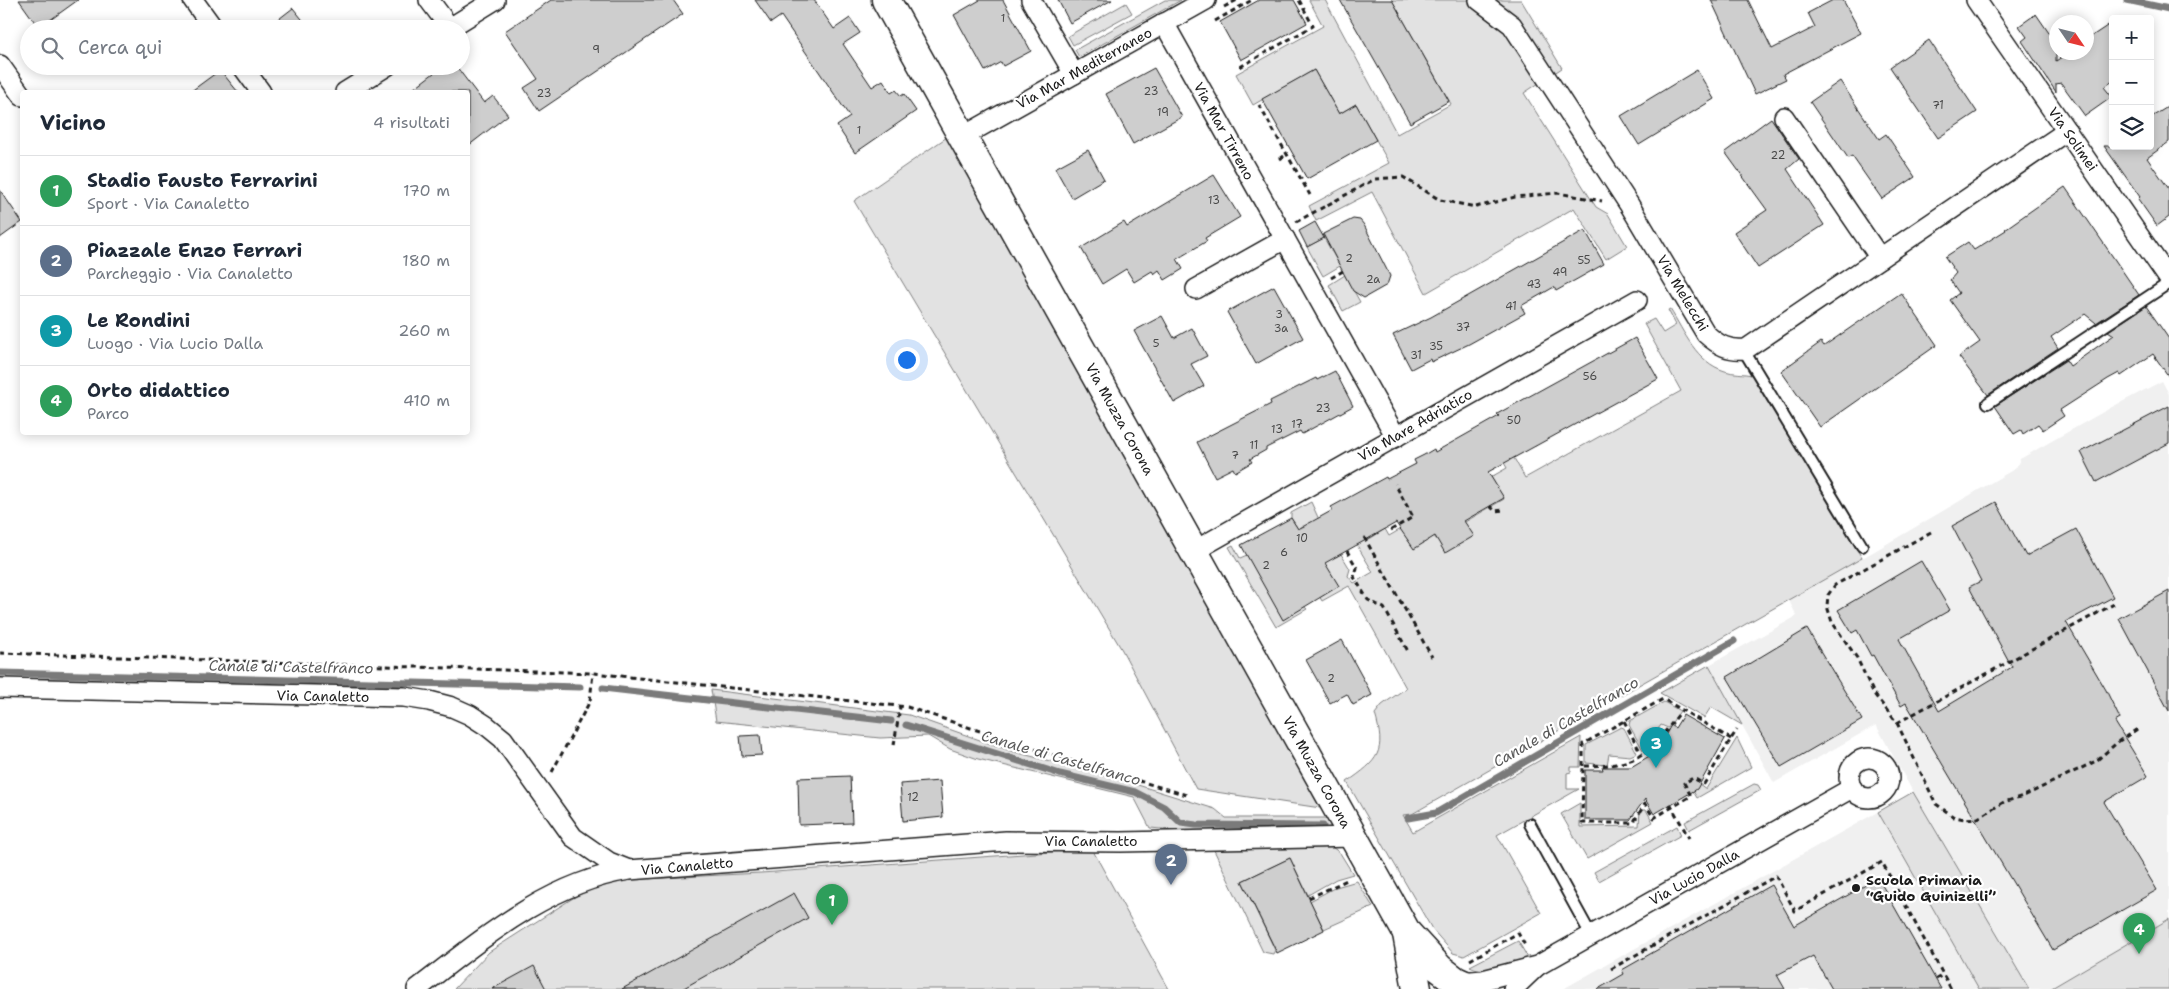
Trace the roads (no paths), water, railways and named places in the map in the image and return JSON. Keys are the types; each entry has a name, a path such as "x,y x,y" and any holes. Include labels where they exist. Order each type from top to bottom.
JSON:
{"street":[{"path":"193,0 207,20"},
{"path":"429,0 443,20"},
{"path":"462,20 495,0"},
{"name":"Via Muzza Corona","path":"886,0 1407,932"},
{"path":"1031,0 1074,74"},
{"name":"Via Mar Mediterraneo","path":"962,137 1206,0"},
{"name":"Via Melecchi","path":"1479,0 1512,25 1630,206 1706,334 1724,347 1735,350 1743,349"},
{"name":"Via Solimei","path":"1976,0 2169,279"},
{"name":"Via Mar Tirreno","path":"1164,23 1396,437"},
{"path":"0,65 20,93"},
{"path":"249,75 260,90"},
{"path":"348,90 373,75"},
{"path":"1784,117 1880,258"},
{"path":"1743,349 2067,131"},
{"path":"1196,289 1283,234"},
{"name":"Via Mare Adriatico","path":"1194,551 1637,300"},
{"name":"Via Canaletto","path":"0,688 404,698 429,701 470,715 503,739 573,837 609,862 629,870 1006,841 1121,842 1354,837"},
{"name":"Via Lucio Dalla","path":"1463,984 1536,966 1852,788"},
{"path":"417,989 499,926 579,883 603,874 629,870"},
{"path":"1407,932 1439,968 1463,984"},
{"path":"1407,932 1417,989"},
{"name":"Via Lucio Dalla","path":"1513,989 1536,966"},
{"path":"1430,989 1440,983 1463,984"}],"lane":[{"path":"1988,404 2169,283"},
{"path":"1743,349 1862,546"},
{"path":"1530,824 1591,935"}],"waterway":[{"path":"2127,0 2169,9"},
{"name":"Canale di Castelfranco","path":"1408,818 1436,813 1734,641"},
{"name":"Canale di Castelfranco","path":"0,673 580,687"},
{"name":"Canale di Castelfranco","path":"603,688 891,721"},
{"name":"Canale di Castelfranco","path":"906,725 1060,774 1135,792 1164,807 1181,823 1196,825 1323,826"}],"place":[{"name":"Le Rondini","path":"1656,768"},
{"name":"Piazzale Enzo Ferrari","path":"1171,885"},
{"name":"Scuola Primaria “Guido Guinizelli”","path":"1856,888"},
{"name":"Stadio Fausto Ferrarini","path":"832,925"},
{"name":"Orto didattico","path":"2139,954"}]}
